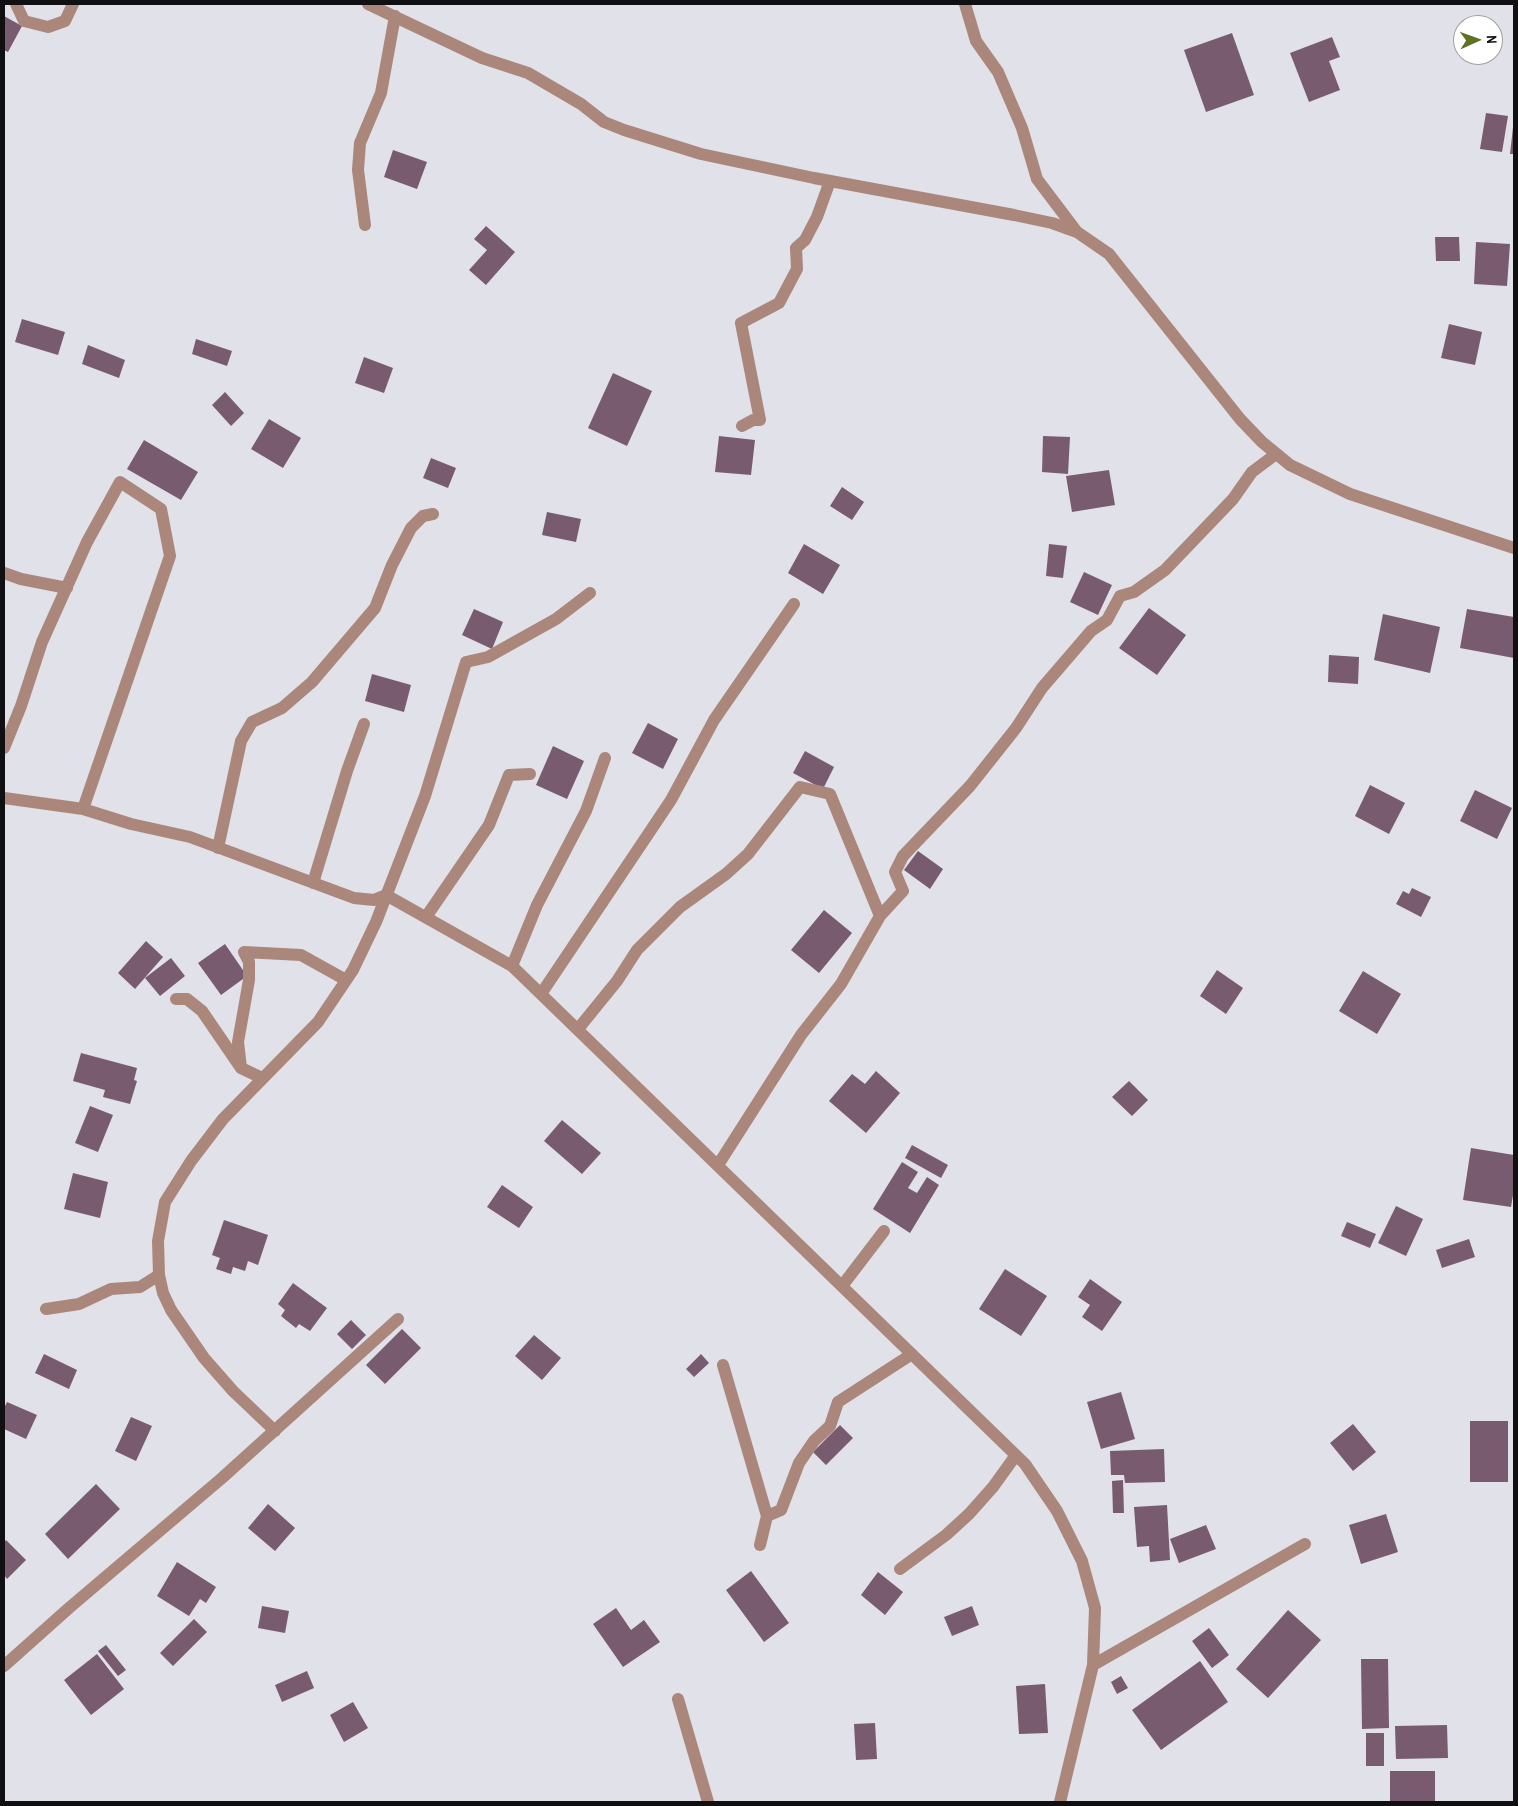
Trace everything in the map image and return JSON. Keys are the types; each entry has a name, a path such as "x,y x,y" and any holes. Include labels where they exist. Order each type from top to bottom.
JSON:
{"street":[{"path":"16,4 24,21 48,27 65,21 73,4"},
{"path":"368,4 381,7 395,16 482,58 528,73 581,104 604,122 624,130 701,154 830,181 1014,215 1052,223 1077,232 1110,254 1240,419 1290,465 1350,494 1514,548"},
{"path":"965,4 976,41 998,72 1022,128 1037,179 1077,232"},
{"path":"365,225 358,170 360,143 381,93 395,16"},
{"path":"742,426 752,420 760,420 740,323 779,303 797,269 796,248 805,240 817,217 830,181"},
{"path":"718,1165 801,1035 840,984 880,916 903,891 895,872 903,856 970,786 1016,728 1042,688 1091,630 1107,620 1120,596 1134,592 1165,570 1233,500 1252,472 1276,454"},
{"path":"4,748 21,706 42,642 87,542 120,482 161,510 170,556 83,809"},
{"path":"218,848 242,741 252,722 282,708 312,682 338,653 375,608 392,565 411,528 423,516 433,514"},
{"path":"4,573 21,579 67,588"},
{"path":"275,1430 233,1391 204,1358 171,1310 163,1292 159,1275 158,1241 166,1202 191,1161 212,1133 262,1078 318,1022 346,980 376,922 426,796 466,662 488,657 556,619 590,593"},
{"path":"542,994 671,800 714,720 794,604"},
{"path":"313,883 347,771 364,724"},
{"path":"512,966 536,905 586,811 605,758"},
{"path":"426,917 489,825 509,775 530,774"},
{"path":"578,1029 617,981 637,950 680,907 726,874 748,854 800,787 830,794 880,916"},
{"path":"4,798 83,809 132,824 190,837 354,898 374,900 386,895"},
{"path":"386,895 512,966 1024,1464 1057,1511 1082,1561 1095,1608 1093,1665 1060,1802"},
{"path":"241,1068 238,1042 249,980 249,962 244,952 301,955 346,980"},
{"path":"176,999 188,999 202,1011 241,1068 262,1078"},
{"path":"842,1286 884,1231"},
{"path":"46,1308 79,1304 112,1289 140,1287 159,1275"},
{"path":"4,1666 275,1430 398,1318"},
{"path":"767,1516 781,1510 799,1463 814,1442 830,1426 838,1402 912,1354"},
{"path":"723,1365 767,1516 760,1545"},
{"path":"900,1569 946,1535 969,1514 993,1487 1016,1455"},
{"path":"1093,1665 1305,1544"},
{"path":"678,1699 708,1802"}],"building":[{"path":"4,16 22,26 8,52 4,50"},
{"path":"1232,33 1254,95 1206,112 1184,50"},
{"path":"1332,37 1340,57 1329,61 1340,90 1309,102 1290,53"},
{"path":"1486,113 1508,116 1502,152 1480,149"},
{"path":"1513,127 1514,154 1510,154"},
{"path":"393,150 427,162 417,189 384,177"},
{"path":"486,226 515,252 486,285 469,270 487,250 474,239"},
{"path":"1435,237 1459,237 1460,261 1436,261"},
{"path":"1476,242 1510,244 1507,286 1474,284"},
{"path":"22,319 65,332 58,355 15,342"},
{"path":"1449,324 1482,332 1475,365 1441,358"},
{"path":"196,339 232,351 227,366 192,354"},
{"path":"88,345 125,360 119,378 82,364"},
{"path":"364,357 393,368 384,393 355,383"},
{"path":"613,373 652,391 627,446 588,428"},
{"path":"225,392 244,413 231,426 212,405"},
{"path":"269,419 301,438 283,468 251,449"},
{"path":"719,436 755,440 751,475 715,472"},
{"path":"1043,436 1070,437 1068,474 1042,472"},
{"path":"144,440 198,472 181,500 127,469"},
{"path":"431,458 456,468 448,488 423,478"},
{"path":"1109,470 1115,505 1072,512 1066,476"},
{"path":"842,487 864,502 852,520 830,506"},
{"path":"547,512 581,519 576,542 542,535"},
{"path":"804,544 840,565 823,594 788,573"},
{"path":"1049,544 1067,546 1063,578 1046,576"},
{"path":"1084,572 1112,585 1098,615 1070,602"},
{"path":"1149,608 1186,635 1157,675 1119,648"},
{"path":"474,609 503,622 492,649 462,635"},
{"path":"1467,609 1514,617 1514,658 1460,648"},
{"path":"1383,614 1440,627 1430,673 1374,660"},
{"path":"1329,655 1359,657 1358,684 1328,682"},
{"path":"372,674 411,685 404,712 365,701"},
{"path":"648,723 678,739 663,769 632,753"},
{"path":"553,746 584,761 567,799 536,785"},
{"path":"805,751 834,767 823,789 793,773"},
{"path":"1370,785 1405,803 1389,834 1355,816"},
{"path":"1475,790 1512,808 1497,839 1460,821"},
{"path":"918,851 943,869 930,889 904,870"},
{"path":"1412,888 1431,897 1421,917 1396,904 1403,891 1409,894"},
{"path":"824,910 852,933 819,973 791,950"},
{"path":"146,941 163,957 135,989 118,973"},
{"path":"225,944 247,976 221,995 198,963"},
{"path":"171,958 185,976 160,996 145,978"},
{"path":"1217,970 1243,988 1226,1014 1200,996"},
{"path":"1363,971 1401,994 1377,1034 1339,1011"},
{"path":"81,1053 137,1068 134,1080 137,1081 130,1104 103,1097 105,1090 73,1081"},
{"path":"876,1071 900,1093 866,1133 829,1101 852,1074 865,1084"},
{"path":"1129,1081 1148,1100 1132,1116 1112,1097"},
{"path":"90,1106 113,1115 98,1152 75,1143"},
{"path":"562,1120 601,1153 582,1174 544,1141"},
{"path":"912,1145 948,1165 941,1178 905,1158"},
{"path":"1471,1148 1514,1155 1514,1189 1511,1207 1463,1200"},
{"path":"902,1162 918,1172 908,1188 917,1193 927,1177 939,1185 910,1233 873,1209"},
{"path":"73,1173 108,1182 100,1218 64,1209"},
{"path":"502,1185 533,1207 519,1228 487,1207"},
{"path":"1396,1206 1423,1219 1406,1256 1378,1243"},
{"path":"224,1220 268,1235 258,1265 248,1261 245,1271 233,1267 231,1274 216,1269 220,1258 212,1255"},
{"path":"1347,1222 1376,1234 1370,1248 1341,1236"},
{"path":"1469,1239 1475,1257 1442,1268 1436,1250"},
{"path":"1005,1269 1047,1296 1021,1336 979,1309"},
{"path":"1090,1279 1122,1302 1102,1331 1082,1317 1090,1305 1078,1297"},
{"path":"293,1283 327,1308 310,1331 299,1324 296,1328 281,1316 285,1310 278,1304"},
{"path":"351,1320 366,1335 352,1349 337,1334"},
{"path":"402,1329 421,1348 385,1384 366,1365"},
{"path":"534,1335 561,1358 542,1380 515,1356"},
{"path":"44,1354 77,1370 69,1389 35,1373"},
{"path":"701,1354 709,1363 694,1377 686,1369"},
{"path":"1121,1392 1135,1439 1101,1449 1087,1402"},
{"path":"7,1402 37,1415 26,1439 4,1429 4,1408"},
{"path":"131,1417 152,1426 136,1461 115,1451"},
{"path":"1470,1421 1508,1421 1508,1482 1470,1482"},
{"path":"1353,1424 1376,1452 1353,1471 1330,1443"},
{"path":"840,1425 853,1438 826,1465 813,1452"},
{"path":"1164,1449 1165,1482 1125,1483 1124,1475 1111,1475 1110,1451"},
{"path":"1123,1480 1124,1513 1113,1513 1112,1481"},
{"path":"96,1484 120,1509 68,1559 45,1534"},
{"path":"268,1504 295,1528 275,1551 248,1528"},
{"path":"1167,1505 1170,1560 1150,1562 1149,1546 1137,1547 1134,1507"},
{"path":"1386,1514 1398,1552 1361,1564 1349,1525"},
{"path":"1206,1525 1216,1549 1179,1563 1170,1539"},
{"path":"6,1540 26,1560 7,1579 4,1575 4,1543"},
{"path":"177,1562 216,1587 206,1603 200,1599 189,1616 157,1596"},
{"path":"751,1571 789,1623 764,1642 726,1590"},
{"path":"878,1572 903,1592 885,1615 861,1595"},
{"path":"262,1606 289,1611 285,1633 258,1628"},
{"path":"972,1606 979,1625 952,1636 944,1617"},
{"path":"616,1608 631,1630 644,1620 660,1642 623,1667 593,1624"},
{"path":"1288,1610 1321,1640 1268,1698 1236,1669"},
{"path":"194,1619 207,1632 173,1666 160,1653"},
{"path":"1209,1628 1229,1655 1212,1668 1192,1641"},
{"path":"106,1645 126,1670 118,1676 98,1651"},
{"path":"97,1654 124,1689 91,1715 64,1680"},
{"path":"1361,1659 1388,1659 1389,1728 1362,1729"},
{"path":"1200,1661 1228,1702 1161,1750 1132,1710"},
{"path":"307,1671 314,1688 282,1702 275,1685"},
{"path":"1121,1676 1128,1688 1117,1694 1111,1682"},
{"path":"1045,1684 1048,1733 1019,1734 1016,1686"},
{"path":"353,1702 368,1728 344,1742 330,1715"},
{"path":"875,1723 877,1759 856,1760 854,1724"},
{"path":"1447,1725 1448,1758 1396,1759 1395,1726"},
{"path":"1366,1733 1384,1733 1384,1766 1366,1766"},
{"path":"1390,1771 1435,1771 1435,1802 1390,1802"}]}
